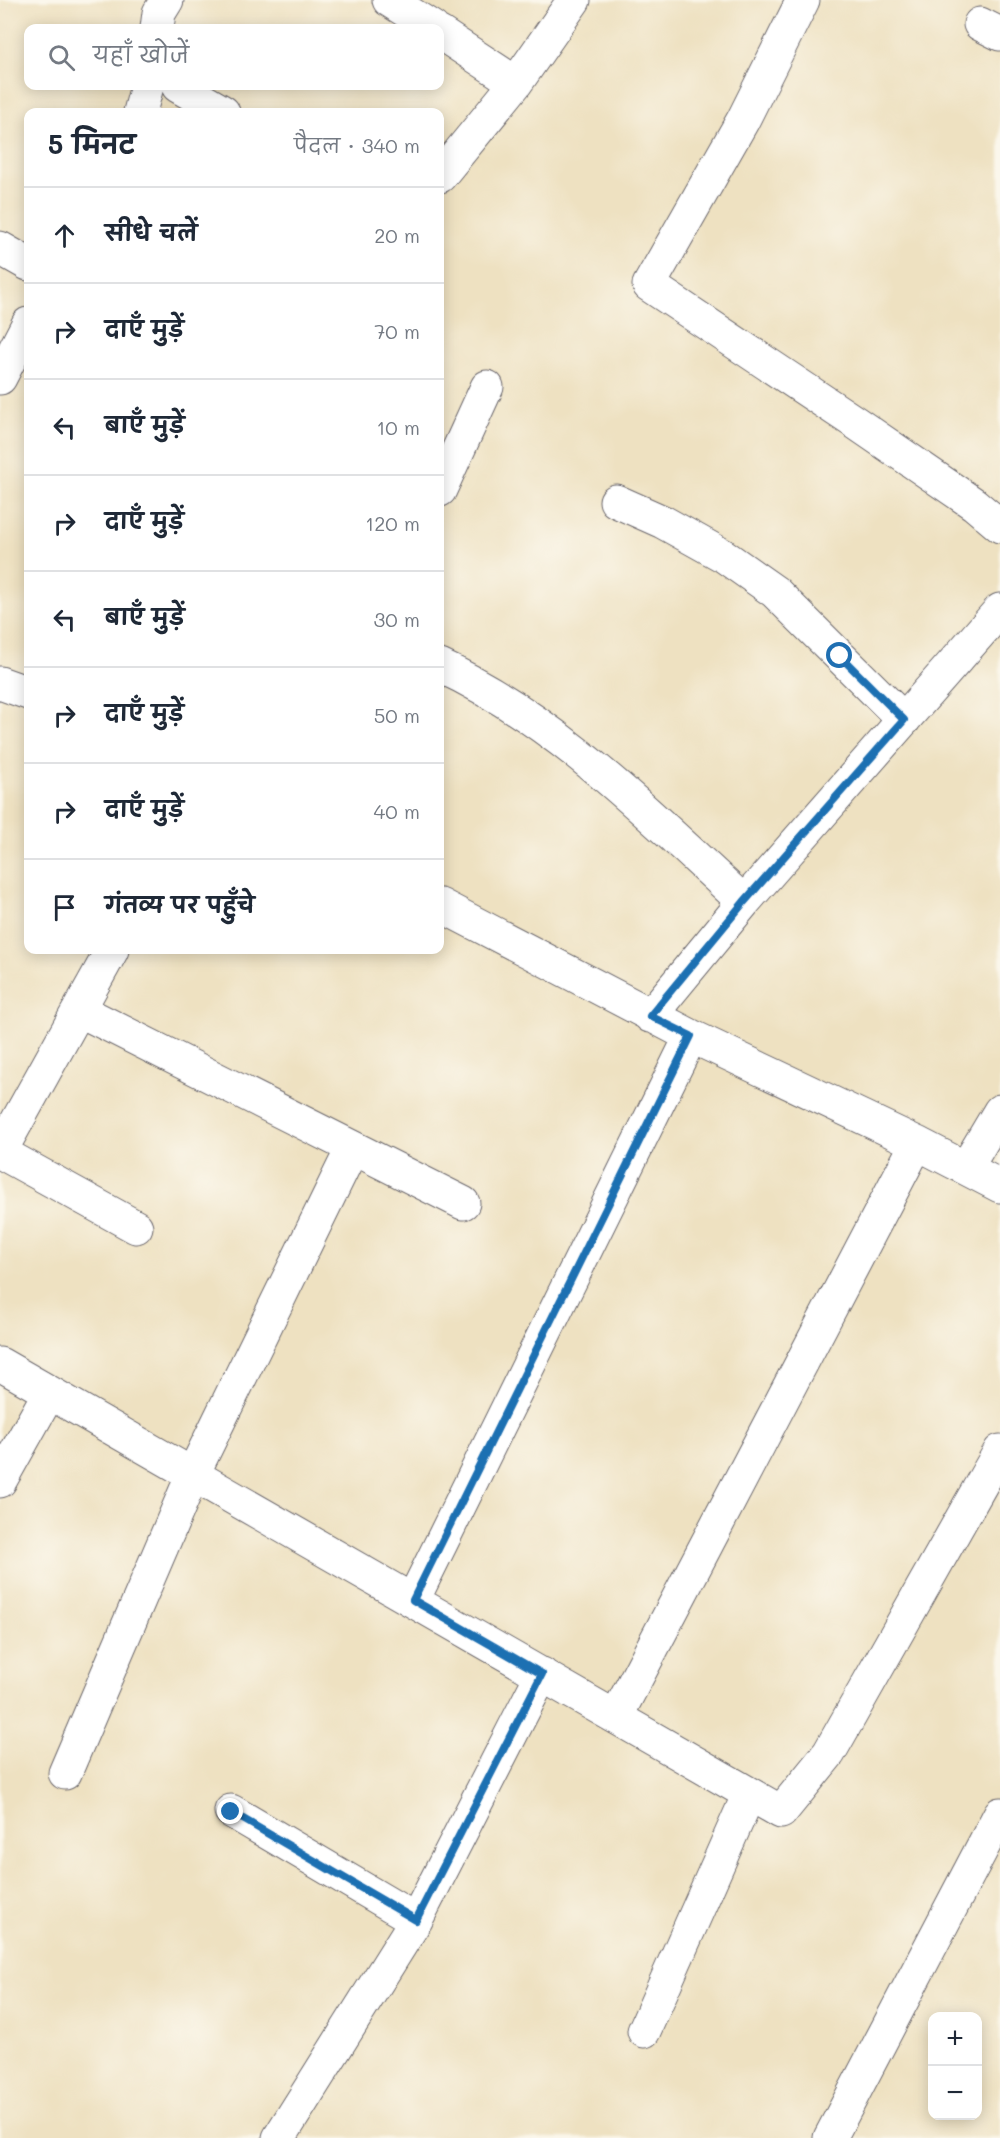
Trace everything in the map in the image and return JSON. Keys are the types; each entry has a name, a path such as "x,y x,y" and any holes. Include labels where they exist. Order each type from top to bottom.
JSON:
{"street":[{"path":"158,24 159,13 167,0"},
{"path":"389,0 427,24"},
{"path":"444,171 516,83 574,0"},
{"path":"803,0 743,120 649,285 974,504 1000,526"},
{"path":"444,36 516,83"},
{"path":"141,108 146,90"},
{"path":"185,90 216,108"},
{"path":"0,248 24,262"},
{"path":"0,378 24,332"},
{"path":"444,481 487,387"},
{"path":"616,501 663,522 724,556 775,592 904,720"},
{"path":"650,1016 744,902 1000,610"},
{"path":"444,668 473,682 543,729 607,778 744,902"},
{"path":"0,683 24,692"},
{"path":"444,907 650,1016 1000,1185"},
{"path":"110,954 0,1152 136,1227"},
{"path":"79,1010 463,1203"},
{"path":"413,1600 691,1036"},
{"path":"966,1168 1000,1111"},
{"path":"616,1717 917,1143"},
{"path":"65,1773 193,1474 352,1149"},
{"path":"0,1364 781,1812 829,1753 1000,1451"},
{"path":"0,1481 49,1393"},
{"path":"279,2138 416,1920 542,1674"},
{"path":"644,2031 749,1794"},
{"path":"231,1812 416,1920"},
{"path":"830,2138 1000,1814"}],"route":[{"path":"231,1812 416,1920 542,1674 413,1600 691,1036 650,1016 744,902 904,720 840,656"}]}
